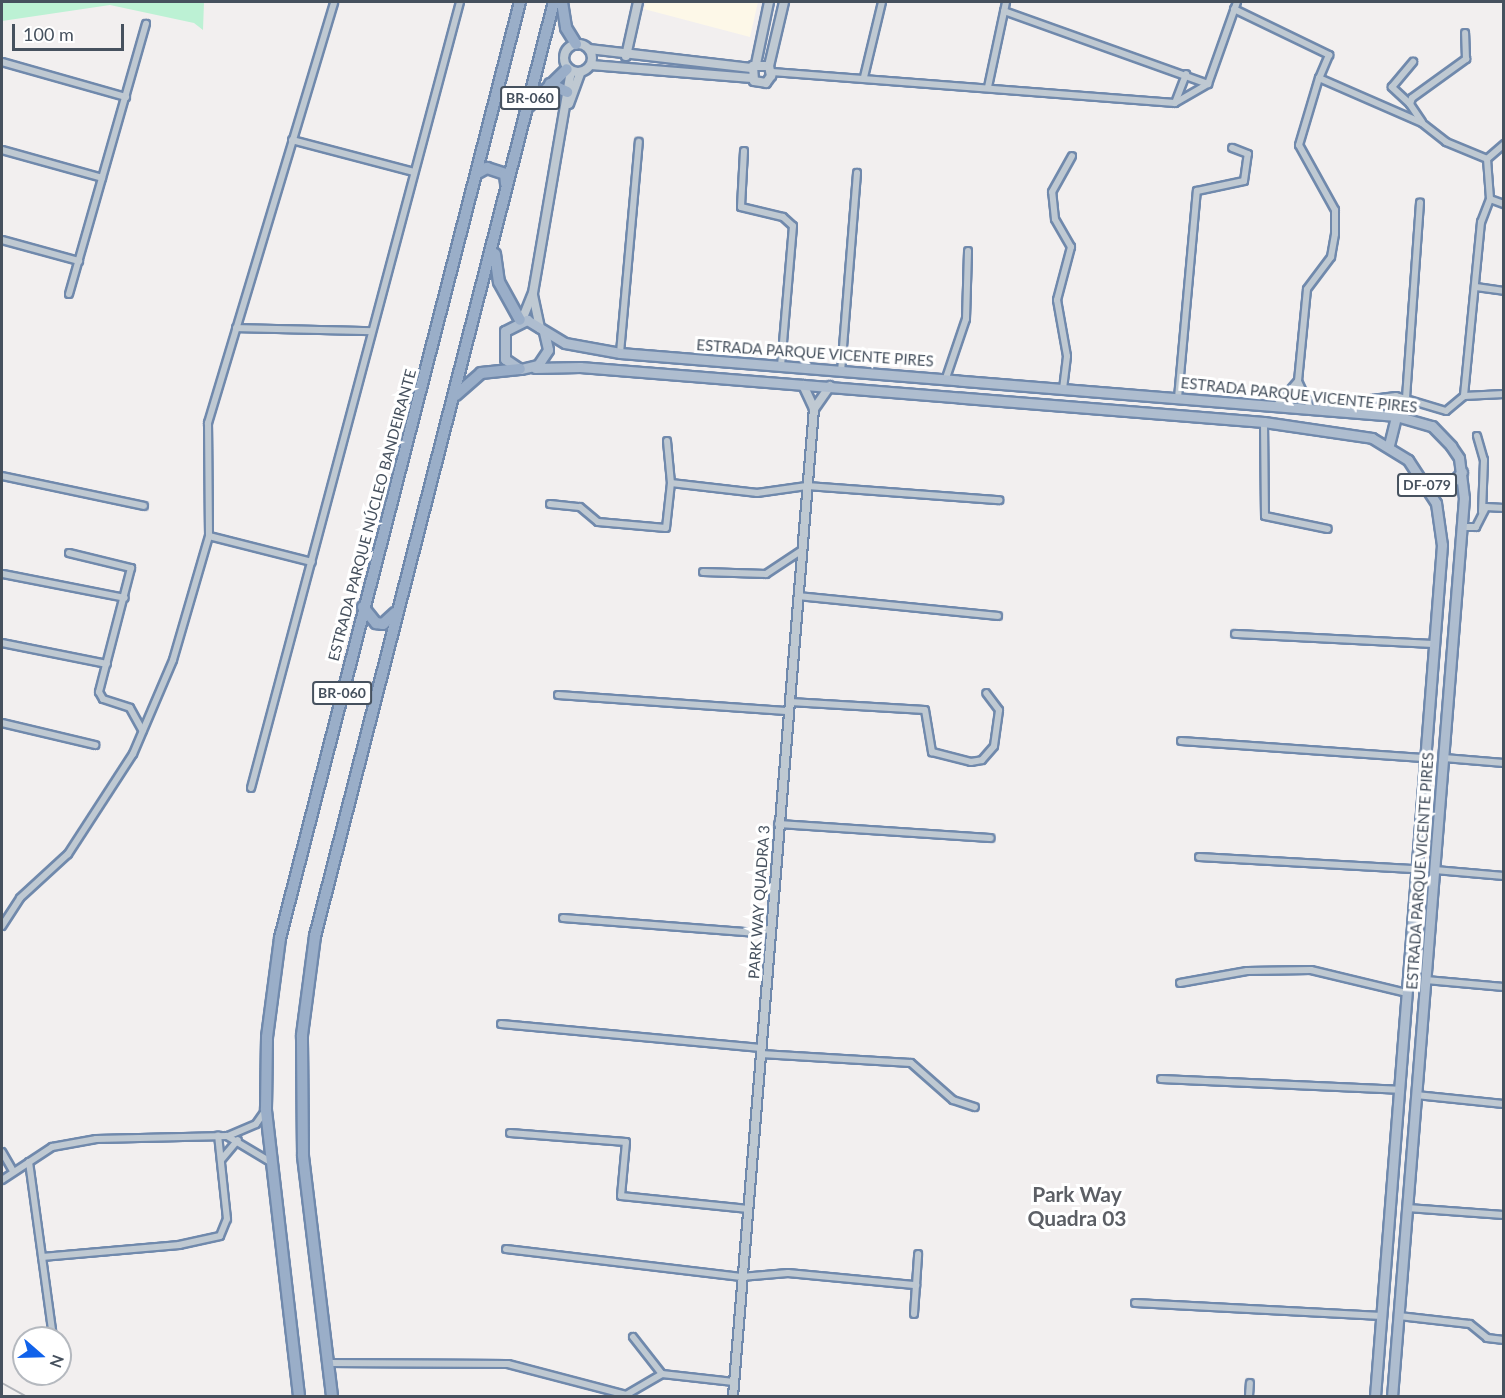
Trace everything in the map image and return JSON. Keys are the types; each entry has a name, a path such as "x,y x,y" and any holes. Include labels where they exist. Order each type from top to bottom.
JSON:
{"highway":[{"name":"ESTRADA PARQUE NÚCLEO BANDEIRANTE","path":"299,1396 269,1161 266,1109 267,1037 280,938 363,607 520,2"},
{"name":"BR-060","path":"332,1396 303,1155 302,1035 315,936 338,833 451,400 495,243 554,2"},
{"path":"562,2 566,28 576,44"},
{"path":"528,107 550,84 573,71"},
{"path":"550,84 567,92"},
{"path":"476,174 487,168 506,174 506,194"},
{"path":"495,243 499,282 521,320"},
{"path":"451,400 481,373 520,369"},
{"path":"363,607 370,620 383,624 397,612"}],"main road":[{"name":"ESTRADA PARQUE VICENTE PIRES","path":"521,320 565,343 620,353 1396,416 1432,426 1451,446 1462,472 1461,527 1392,1396"},
{"path":"520,369 505,359 501,347 505,331 521,320"},
{"path":"532,368 546,356 542,330"},
{"name":"ESTRADA PARQUE VICENTE PIRES","path":"520,369 580,367 1264,422 1351,433 1389,445 1426,483 1442,531 1427,758 1374,1396"},
{"path":"1029,385 1029,402"},
{"path":"1389,445 1396,416"},
{"path":"1426,483 1447,488 1462,472"}],"street":[{"path":"2,926 4,916 69,854 143,731 173,660 209,536 208,423 334,2"},
{"path":"251,788 460,2"},
{"path":"626,56 638,2"},
{"path":"573,71 591,65 751,78 766,83 784,4 769,2 751,78"},
{"path":"864,77 882,2"},
{"path":"988,87 1006,2"},
{"path":"521,320 533,293 568,105 573,71 564,54 576,44 589,49 626,56 1176,103 1208,84 1237,2"},
{"path":"1234,9 1329,54 1319,78 1299,145 1335,210 1335,234 1331,257 1307,289 1298,381 1311,410"},
{"path":"1004,11 1186,74 1208,84"},
{"path":"69,294 146,24"},
{"path":"1410,104 1466,59 1465,33"},
{"path":"589,49 591,65"},
{"path":"2,62 126,97"},
{"path":"1413,62 1392,87 1410,104 1422,123"},
{"path":"568,105 567,92 573,71"},
{"path":"1176,103 1186,74"},
{"path":"1319,78 1422,123 1446,142 1487,159"},
{"path":"292,140 414,172"},
{"path":"620,353 639,142"},
{"path":"1487,159 1503,144"},
{"path":"1178,398 1197,190 1244,181 1248,154 1232,148"},
{"path":"2,150 102,178"},
{"path":"744,151 741,207 783,217 793,226 781,367"},
{"path":"1064,389 1067,356 1057,300 1071,247 1055,219 1052,192 1072,156"},
{"path":"1464,396 1481,222 1490,200 1487,159"},
{"path":"841,372 857,173"},
{"path":"1490,200 1503,204"},
{"path":"1406,398 1420,203"},
{"path":"2,240 79,261"},
{"path":"946,378 966,319 968,251"},
{"path":"1476,287 1503,291"},
{"path":"533,293 542,330"},
{"path":"236,328 371,332"},
{"path":"1276,406 1298,381"},
{"name":"PARK WAY QUADRA 3","path":"803,385 814,409"},
{"name":"PARK WAY QUADRA 3","path":"733,1396 778,824 814,409 830,386"},
{"path":"1347,412 1372,399 1406,398 1446,411 1464,396 1503,394"},
{"path":"1264,422 1265,516 1328,529"},
{"path":"1461,527 1476,527 1482,512 1484,460 1477,436"},
{"path":"550,504 580,507 598,522 666,528 671,483 667,441"},
{"path":"2,476 144,506"},
{"path":"671,483 757,494 807,486 999,500"},
{"path":"1482,512 1503,508"},
{"path":"209,536 312,562"},
{"path":"703,572 766,574 802,550"},
{"path":"69,553 131,568 99,692 103,699 130,708 143,731"},
{"path":"3,574 125,598"},
{"path":"798,596 998,616"},
{"path":"1235,634 1435,644"},
{"path":"2,643 107,664"},
{"path":"790,702 925,710 933,752 971,762 982,760 994,746 999,710 986,693"},
{"path":"558,695 789,711"},
{"path":"2,723 95,744"},
{"path":"1181,741 1427,758"},
{"path":"1444,758 1503,762"},
{"path":"778,824 991,838"},
{"path":"1199,857 1417,869"},
{"path":"1435,870 1503,876"},
{"path":"562,918 757,933 771,928"},
{"path":"757,933 770,942"},
{"path":"1180,983 1247,971 1311,970 1407,993"},
{"path":"1426,980 1503,987"},
{"path":"501,1024 761,1051 911,1063 953,1100 975,1107"},
{"path":"1161,1079 1399,1090"},
{"path":"1416,1095 1503,1104"},
{"path":"227,1136 256,1124 266,1109"},
{"path":"510,1133 626,1142 621,1196 748,1209"},
{"path":"42,1257 213,1240 227,1219 218,1135"},
{"path":"2,1180 28,1162 72,1142 218,1135 238,1140 269,1161"},
{"path":"221,1160 238,1140"},
{"path":"2,1152 13,1171"},
{"path":"28,1162 51,1326"},
{"path":"1407,1208 1503,1215"},
{"path":"506,1249 741,1277 788,1273 916,1285"},
{"path":"914,1314 918,1254"},
{"path":"1135,1303 1382,1316"},
{"path":"1399,1316 1465,1323 1487,1338 1503,1340"},
{"path":"633,1337 662,1374"},
{"path":"328,1363 508,1364 626,1395 637,1394 662,1374 734,1382"},
{"path":"1249,1396 1250,1383"}],"shaded area":[{"path":"646,2 758,2 750,37 644,9"}],"green space":[{"path":"2,2 204,2 203,30 194,23 110,5 2,21"}],"railway":[{"path":"2,1383 25,1396"}],"district":[{"name":"Park Way Quadra 03","path":"1077,1206"}]}
